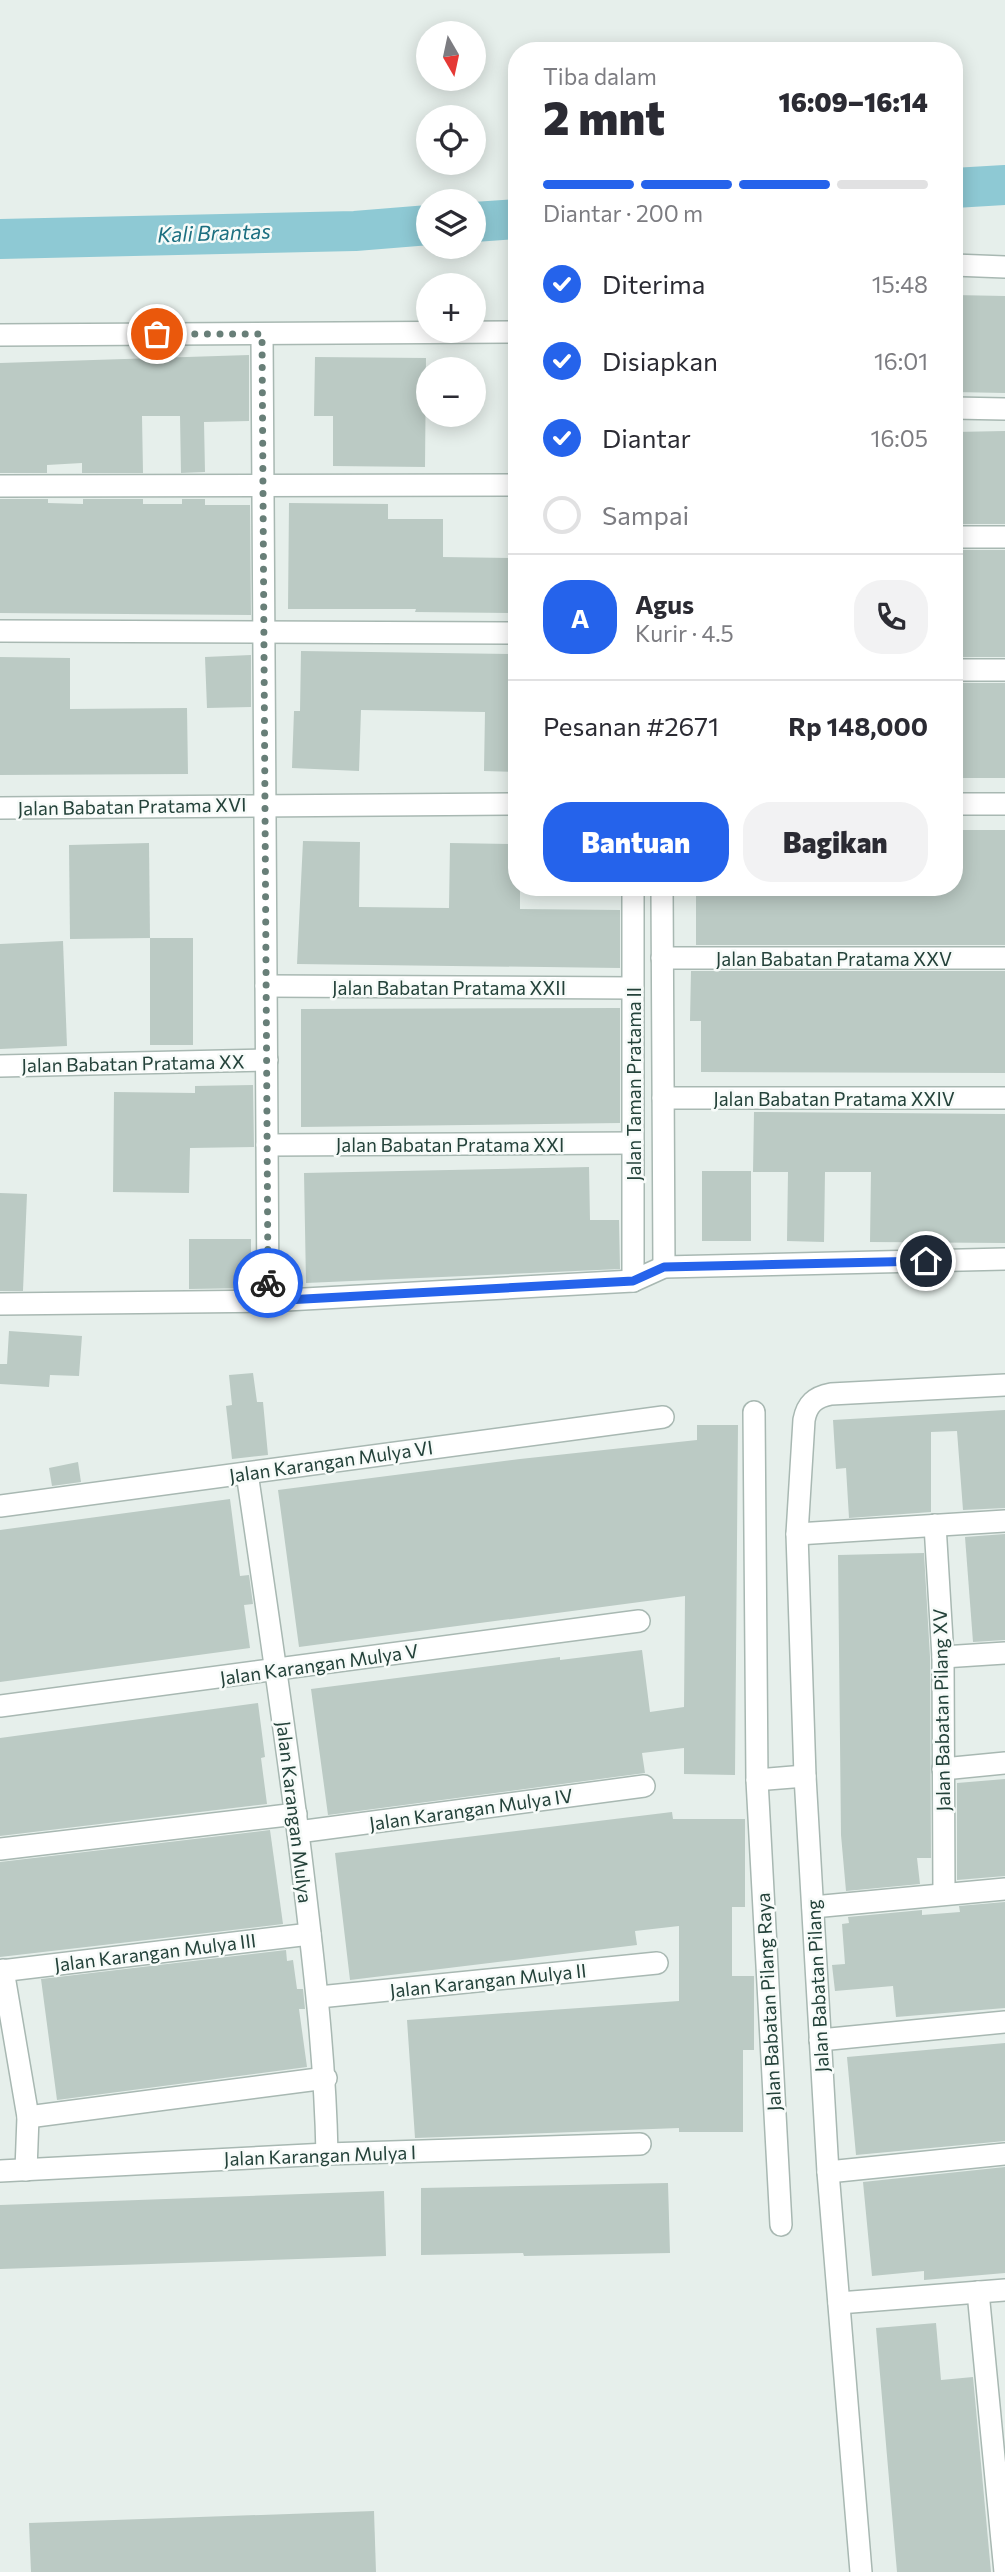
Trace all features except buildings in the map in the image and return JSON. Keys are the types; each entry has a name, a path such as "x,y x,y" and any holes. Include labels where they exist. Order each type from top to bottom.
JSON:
{"street":[{"path":"963,265 1005,267"},
{"path":"0,335 508,332"},
{"path":"262,334 268,1301"},
{"path":"963,408 1005,409"},
{"path":"0,486 508,485"},
{"path":"963,537 1005,537"},
{"path":"0,631 508,633"},
{"path":"963,670 1005,670"},
{"name":"Jalan Babatan Pratama XVI","path":"0,808 508,803"},
{"path":"963,804 1005,804"},
{"name":"Jalan Taman Pratama II","path":"633,896 633,1281"},
{"name":"Jalan Taman Pratama II","path":"662,896 664,1267"},
{"name":"Jalan Babatan Pratama XXV","path":"663,958 1005,958"},
{"name":"Jalan Babatan Pratama XXII","path":"266,986 633,988"},
{"name":"Jalan Babatan Pratama XX","path":"0,1066 267,1060"},
{"name":"Jalan Babatan Pratama XXIV","path":"663,1098 1005,1098"},
{"name":"Jalan Babatan Pratama XXI","path":"267,1145 633,1143"},
{"path":"0,1304 268,1301 633,1281 664,1267 1005,1259"},
{"name":"Jalan Babatan Pilang","path":"861,2572 828,2172 813,1907 798,1776 797,1534 803,1420 806,1409 812,1402 831,1394 1005,1385"},
{"name":"Jalan Babatan Pilang Raya","path":"754,1412 762,1780 781,2225"},
{"name":"Jalan Karangan Mulya VI","path":"0,1506 663,1417"},
{"name":"Jalan Karangan Mulya","path":"247,1472 319,1997 326,2078 327,2154"},
{"path":"797,1534 1005,1521"},
{"name":"Jalan Babatan Pilang XV","path":"935,1525 943,1657 944,1895"},
{"name":"Jalan Karangan Mulya V","path":"0,1706 639,1621"},
{"path":"943,1657 1005,1653"},
{"path":"943,1769 1005,1763"},
{"path":"762,1780 798,1776"},
{"name":"Jalan Karangan Mulya IV","path":"0,1849 297,1823 644,1786"},
{"path":"813,1907 1005,1889"},
{"name":"Jalan Karangan Mulya III","path":"2,1970 310,1934"},
{"name":"Jalan Karangan Mulya II","path":"319,1997 657,1963"},
{"path":"2,1970 28,2117 26,2169"},
{"path":"820,2040 1005,2022"},
{"path":"28,2117 326,2078"},
{"name":"Jalan Karangan Mulya I","path":"0,2171 327,2154 640,2144"},
{"path":"828,2172 1005,2154"},
{"path":"839,2303 1005,2290"},
{"path":"978,2292 1005,2572"}],"waterway":[{"name":"Kali Brantas","path":"963,187 1005,185"},
{"name":"Kali Brantas","path":"486,221 508,220"},
{"name":"Kali Brantas","path":"0,239 355,231 416,226"}],"way so far":[{"path":"157,334 262,334 268,1283"}],"route":[{"path":"268,1283 268,1301 633,1281 664,1267 926,1261"}]}
